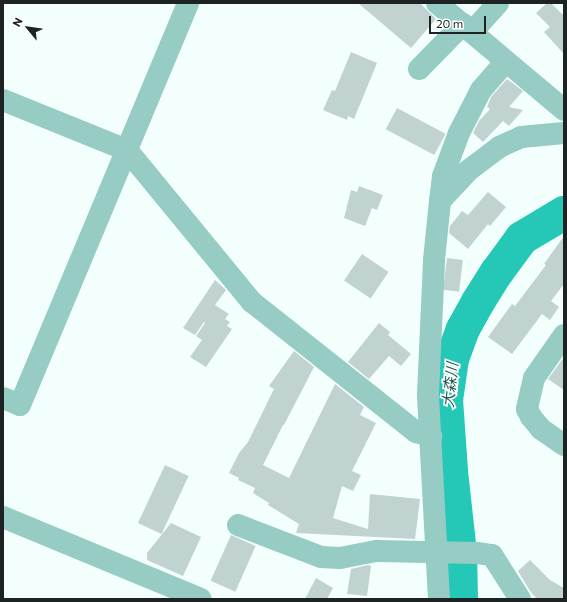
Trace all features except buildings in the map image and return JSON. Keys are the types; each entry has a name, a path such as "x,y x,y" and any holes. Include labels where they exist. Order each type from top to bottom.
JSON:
{"street":[{"path":"3,398 20,405 188,3"},
{"path":"437,3 564,110"},
{"path":"419,69 498,3"},
{"path":"439,599 438,553 428,394 434,260 440,201 444,176 459,133 481,90 506,61"},
{"path":"3,100 127,150 252,302 416,432 431,436"},
{"path":"440,201 470,170 499,147 521,137 564,132"},
{"path":"564,335 534,378 527,409 531,417 541,429 564,445"},
{"path":"3,517 200,599"},
{"path":"238,525 321,557 340,558 377,551 477,553 492,555 520,599"}],"waterway":[{"name":"大森川","path":"461,599 460,553 451,471 446,400 452,359 463,329 478,302 497,272 522,238 564,213"}]}
